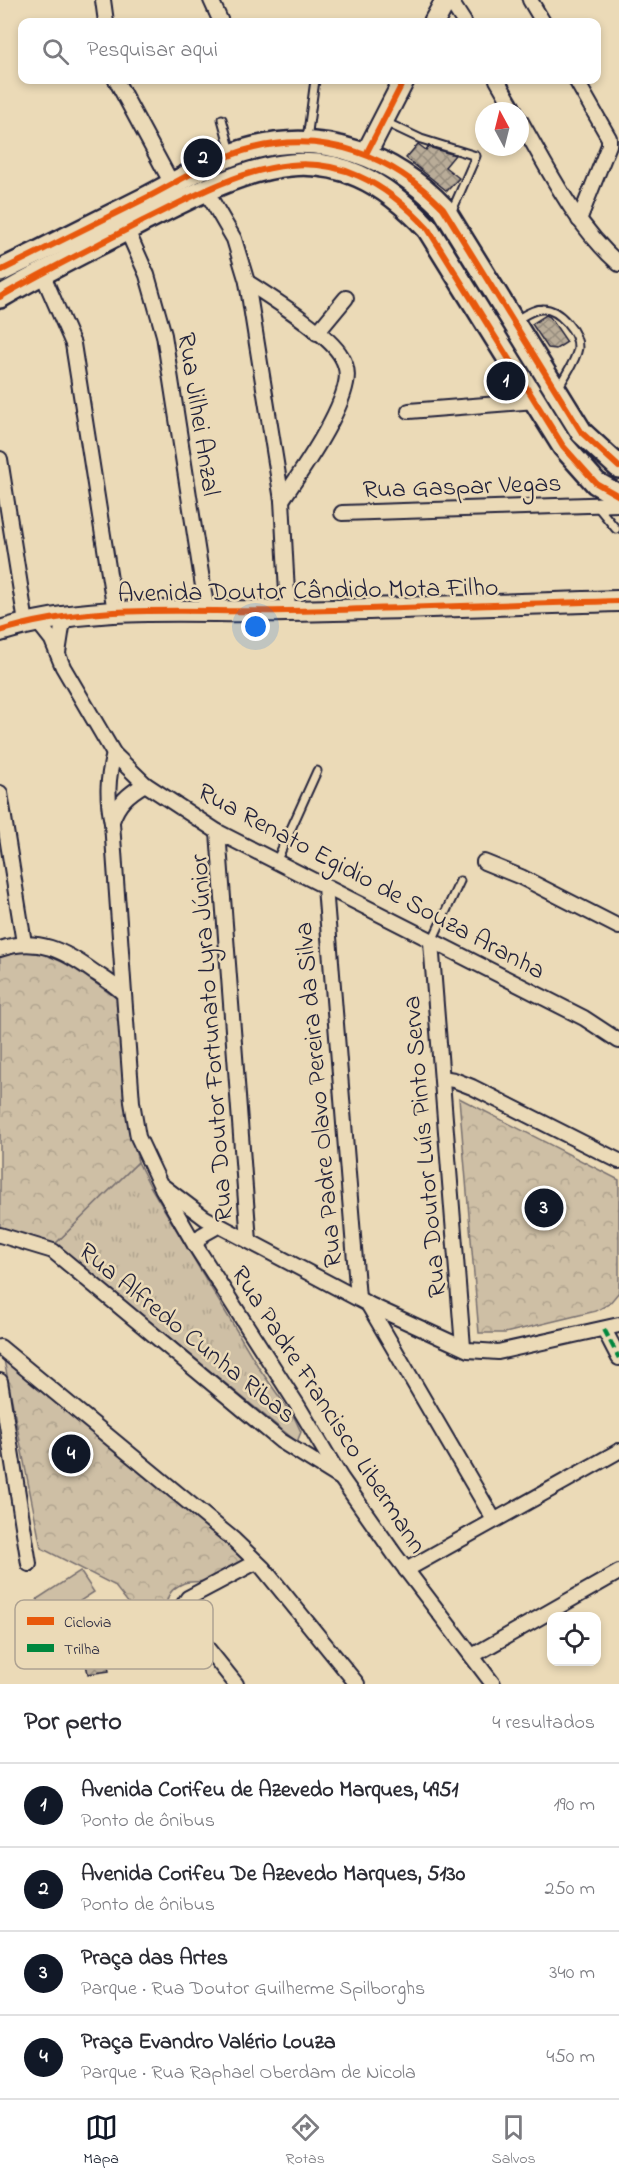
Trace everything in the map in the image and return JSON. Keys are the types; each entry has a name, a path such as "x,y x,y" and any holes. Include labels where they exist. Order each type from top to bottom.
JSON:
{"main road":[{"path":"437,18 448,0"},
{"path":"366,154 402,84"},
{"path":"0,272 172,184 253,148 306,141 328,143 366,154 403,174 427,191 449,218 582,433 619,467"},
{"path":"0,297 206,189 261,168 290,164 315,164 338,169 385,190 406,204 428,228 580,466 596,483 619,496"},
{"name":"Avenida Doutor Cândido Mota Filho","path":"0,631 31,622 115,612 288,611 619,601"}],"street":[{"path":"103,0 105,18"},
{"path":"211,0 219,18"},
{"path":"448,0 461,18"},
{"path":"530,0 541,18"},
{"path":"118,84 172,184"},
{"path":"499,84 510,102"},
{"path":"578,84 609,138 606,155 579,220"},
{"path":"529,135 579,220 599,246 619,264"},
{"path":"206,189 234,239 247,282 282,500 288,611"},
{"name":"Rua Jilhei Anzal","path":"127,230 147,274 164,335 207,612"},
{"path":"42,273 73,344 115,612"},
{"path":"247,282 317,333 342,358 347,381 312,454 282,500"},
{"path":"317,333 346,298"},
{"path":"409,411 536,400"},
{"path":"0,459 31,622"},
{"name":"Rua Gaspar Vegas","path":"342,513 619,504"},
{"path":"57,655 59,640 68,617"},
{"name":"Rua Renato Egidio de Souza Aranha","path":"31,622 52,640 57,655 114,754 145,784 218,832 584,1018 619,1041"},
{"path":"114,754 107,782 132,1102 138,1137 160,1184 219,1226 363,1301 463,1347 482,1352 498,1352 619,1325"},
{"path":"112,823 116,809 125,797 145,784"},
{"path":"0,793 24,943"},
{"name":"Rua Doutor Fortunato Lyra Júnior","path":"218,832 249,1240"},
{"path":"484,862 521,877 619,927"},
{"name":"Rua Padre Olavo Pereira da Silva","path":"325,887 363,1301"},
{"name":"Rua Doutor Luís Pinto Serva","path":"431,942 463,1347"},
{"path":"0,949 24,943 41,944 73,956 124,994"},
{"path":"442,1078 454,1080 472,1088 619,1161"},
{"name":"Rua Padre Francisco Libermann","path":"160,1184 186,1231 298,1406 341,1478 406,1570 494,1684"},
{"path":"186,1231 206,1218"},
{"path":"195,1245 202,1234 219,1226"},
{"name":"Rua Alfredo Cunha Ribas","path":"0,1235 52,1251 281,1441 341,1478"},
{"path":"363,1301 494,1520"},
{"path":"604,1329 619,1358"},
{"path":"0,1347 234,1540 357,1684"},
{"path":"0,1382 29,1564"},
{"path":"406,1570 619,1451"},
{"path":"187,1600 256,1563"},
{"path":"472,1656 619,1572"},
{"path":"213,1655 236,1684"}],"lane":[{"path":"306,141 314,84"},
{"path":"222,119 232,156"},
{"path":"382,121 421,139 476,156 449,218"},
{"path":"513,322 542,309 550,311 571,327 578,339 578,351 556,392"},
{"path":"596,505 616,530"},
{"path":"276,862 317,771"},
{"path":"431,942 460,881"}],"green space":[{"path":"13,950 30,951 70,966 119,1000 124,1101 138,1162 53,1246 0,1227 0,954"},
{"path":"459,1098 619,1180 619,1292 609,1304 596,1311 505,1333 479,1333"},
{"path":"138,1162 150,1186 259,1368 295,1419 301,1432 297,1442 70,1256 53,1246"},
{"path":"4,1360 248,1560 211,1579 185,1583 173,1590 167,1600 126,1600 114,1585 41,1548"},
{"path":"80,1571 94,1592 82,1600 37,1599"}],"building":[{"path":"418,144 426,150 428,147 455,155 445,167 459,178 447,191 406,158"},
{"path":"546,315 550,317 567,342 556,349 548,348 532,324"},
{"path":"87,1669 109,1669 109,1671 88,1674"}],"marked path":[{"path":"604,1329 619,1358"}],"cycle path":[{"path":"366,154 402,84"},
{"path":"0,271 199,170 240,152 280,143 306,142 332,145 356,152 380,161 402,174 443,208 582,433 619,467"},
{"path":"0,297 180,202 254,172 289,165 323,166 357,175 392,196 428,229 563,446 596,483 619,496"},
{"path":"0,631 35,622 106,612 328,610 619,601"}],"place":[{"name":"Avenida Corifeu De Azevedo Marques, 5130","path":"203,158"},
{"name":"Avenida Corifeu de Azevedo Marques, 4951","path":"506,381"},
{"name":"Praça das Artes","path":"544,1208"},
{"name":"Praça Evandro Valério Louza","path":"71,1454"}]}
